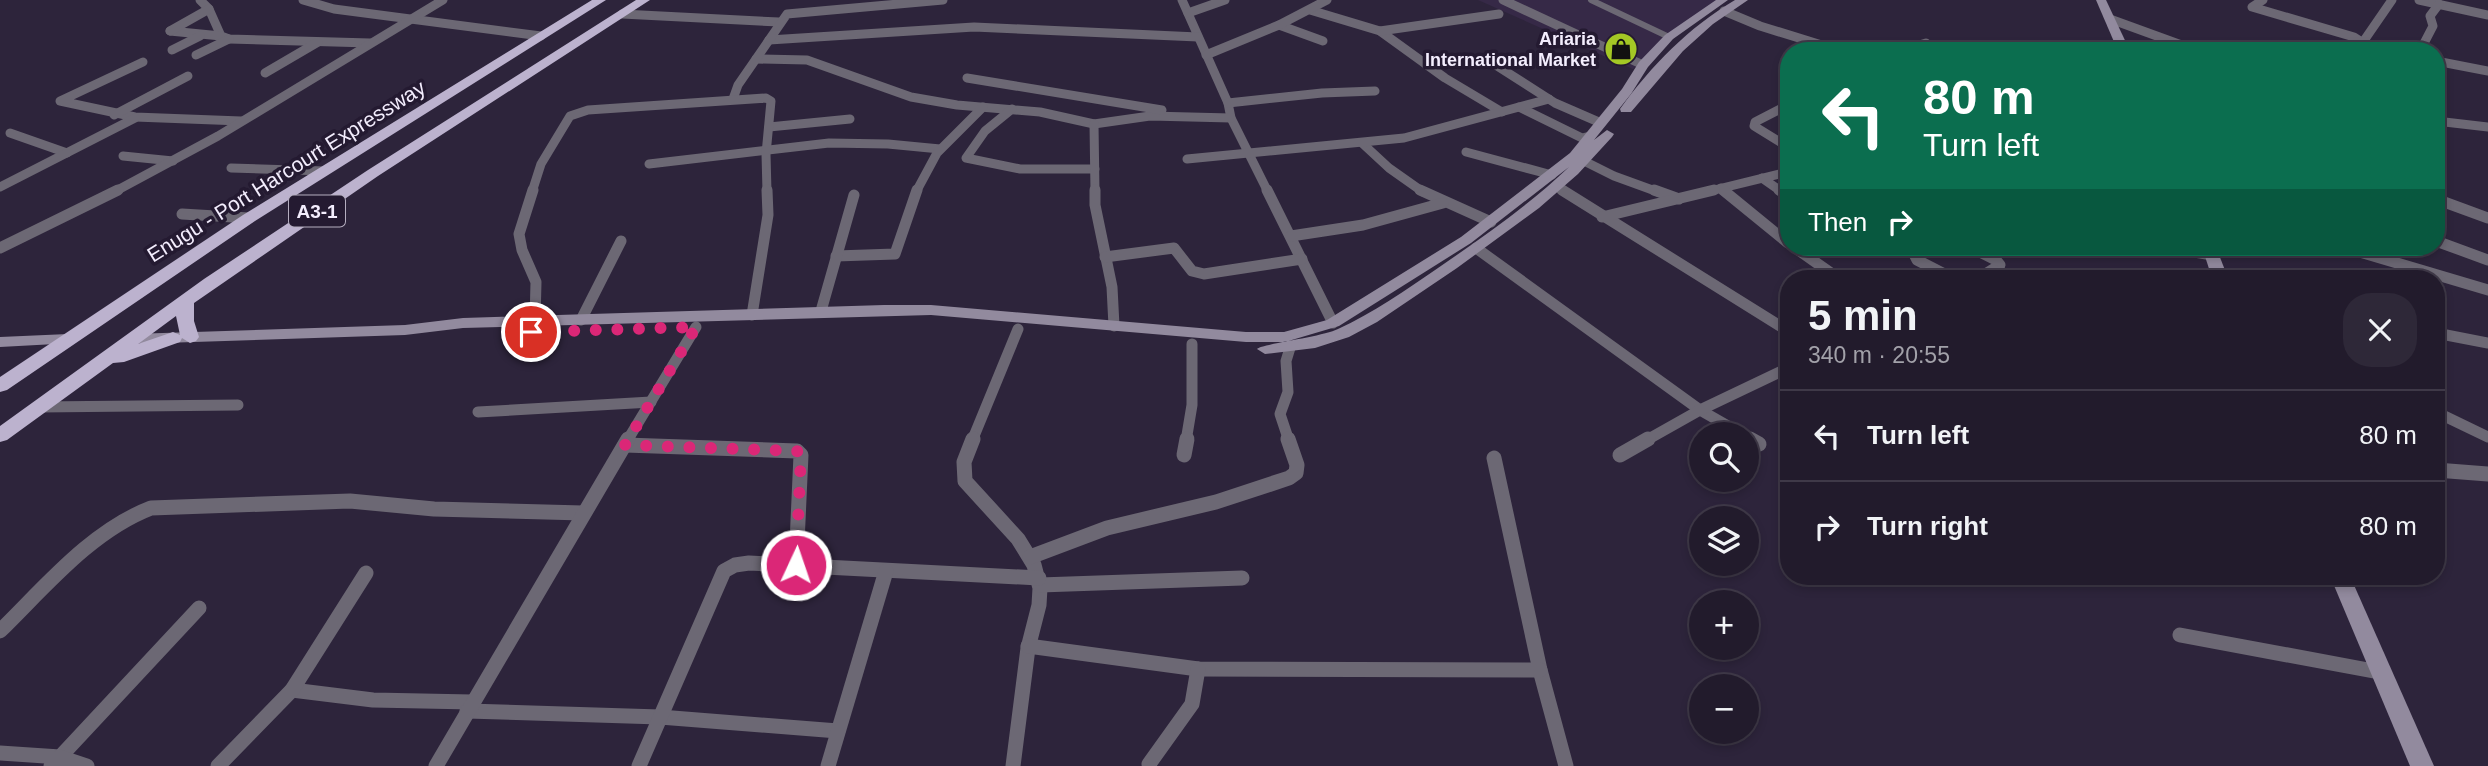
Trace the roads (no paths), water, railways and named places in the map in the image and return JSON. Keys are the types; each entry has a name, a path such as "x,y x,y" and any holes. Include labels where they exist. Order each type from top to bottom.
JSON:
{"highway":[{"name":"Enugu - Port Harcourt Expressway","path":"0,386 249,218 600,0"},
{"name":"A3-1","path":"0,436 185,301 373,173 644,0"},
{"path":"93,367 182,338 185,301"}],"main road":[{"path":"405,330 462,333 882,321 1018,329 1248,349 1290,348 1342,334 1421,286 1476,248 1554,181 1643,65 1670,37 1723,6 1743,0"},
{"path":"2101,0 2120,42"},
{"path":"132,339 405,330 463,323 931,310 1246,337 1285,337 1333,323 1420,271 1586,162 1657,71 1723,6"},
{"path":"0,342 68,339"},
{"path":"2344,585 2422,766"}],"street":[{"path":"200,0 209,9 225,38"},
{"path":"303,0 334,9 541,36"},
{"path":"0,248 173,161 443,0"},
{"path":"733,99 738,85 779,22 793,12 943,0"},
{"path":"1182,0 1228,103 1231,118 1291,236 1315,292 1333,323"},
{"path":"1188,13 1225,0"},
{"path":"1206,55 1279,25 1327,0"},
{"path":"1503,0 1643,65"},
{"path":"1591,0 1670,37"},
{"path":"2263,0 2252,7 2354,37 2362,42 2392,0"},
{"path":"2420,0 2488,15"},
{"path":"2425,42 2433,26 2430,16 2439,4"},
{"path":"1723,6 1811,42"},
{"path":"209,9 170,31 225,38 370,43"},
{"path":"1310,9 1380,31 1445,78 1502,112"},
{"path":"622,14 779,22"},
{"path":"1380,31 1499,14"},
{"path":"2110,19 2176,42"},
{"path":"1279,25 1322,41"},
{"path":"769,40 974,27 1199,37"},
{"path":"172,50 200,36"},
{"path":"196,55 225,38"},
{"path":"1797,42 1798,38"},
{"path":"265,73 319,42"},
{"path":"756,59 807,60 911,97 1067,116 1094,124 1150,116 1231,118"},
{"path":"143,62 60,101 114,115 242,121"},
{"path":"2445,63 2488,71"},
{"path":"1494,64 1549,99 1601,123"},
{"path":"114,115 188,76"},
{"path":"967,78 1193,116"},
{"path":"1228,103 1322,93 1375,91"},
{"path":"535,321 536,282 522,250 519,234 541,164 570,116 588,110 733,99 770,99 767,149 768,215 752,315"},
{"path":"1186,159 1404,138 1549,99"},
{"path":"836,256 895,254 918,187 940,149 983,107"},
{"path":"1519,107 1582,138 1590,136"},
{"path":"1012,109 985,131 966,158 1020,169 1095,169"},
{"path":"1780,109 1755,122 1754,126 1780,142"},
{"path":"0,187 135,117"},
{"path":"769,127 850,118"},
{"path":"2445,122 2488,127"},
{"path":"1094,124 1096,205 1112,287 1114,326"},
{"path":"10,133 67,153"},
{"path":"649,164 767,149 856,143 940,149"},
{"path":"1362,143 1389,168 1426,194 1491,222"},
{"path":"1466,152 1554,181 1602,217 1780,326"},
{"path":"123,156 173,161"},
{"path":"1586,162 1614,176 1679,198"},
{"path":"232,168 325,171"},
{"path":"1602,217 1780,174"},
{"path":"1762,178 1780,190"},
{"path":"1721,188 1780,236"},
{"path":"821,311 854,195"},
{"path":"2445,202 2488,218"},
{"path":"1291,236 1363,225 1443,203"},
{"path":"182,214 249,218"},
{"path":"581,320 621,241"},
{"path":"2445,244 2488,260"},
{"path":"1105,257 1174,248 1192,271 1204,274 1302,259"},
{"path":"1476,248 1700,410 1721,422"},
{"path":"1807,256 1827,270"},
{"path":"1915,256 1917,260 1936,270"},
{"path":"1988,256 2000,265 1994,270"},
{"path":"2373,256 2421,270"},
{"path":"2445,277 2488,290"},
{"path":"436,766 583,513 696,327"},
{"path":"1013,766 1028,646 1040,602 1040,582 1030,556 996,513 965,481 964,462 1018,329"},
{"path":"2445,335 2488,343"},
{"path":"1184,455 1192,405 1192,344"},
{"path":"1030,556 1107,528 1216,502 1289,478 1296,473 1297,465 1280,414 1288,392 1286,361 1290,348"},
{"path":"1620,455 1700,410 1780,372"},
{"path":"478,412 652,402"},
{"path":"39,407 238,405"},
{"path":"2445,416 2488,437"},
{"path":"625,445 797,451 801,455 796,565"},
{"path":"1494,458 1540,670 1566,766"},
{"path":"2445,471 2488,474"},
{"path":"0,631 88,549 128,517 151,508 350,501 434,509 583,513"},
{"path":"639,766 724,571 735,565 796,565 1040,582 1242,578"},
{"path":"828,766 886,571"},
{"path":"218,766 292,690 366,573"},
{"path":"55,762 199,608"},
{"path":"2180,635 2379,671"},
{"path":"1028,646 1198,669 1540,670"},
{"path":"1149,764 1192,704 1198,669"},
{"path":"292,690 373,700 660,717 838,731"},
{"path":"0,753 87,766"}],"place":[{"name":"Ariaria International Market","path":"1621,49"}]}
